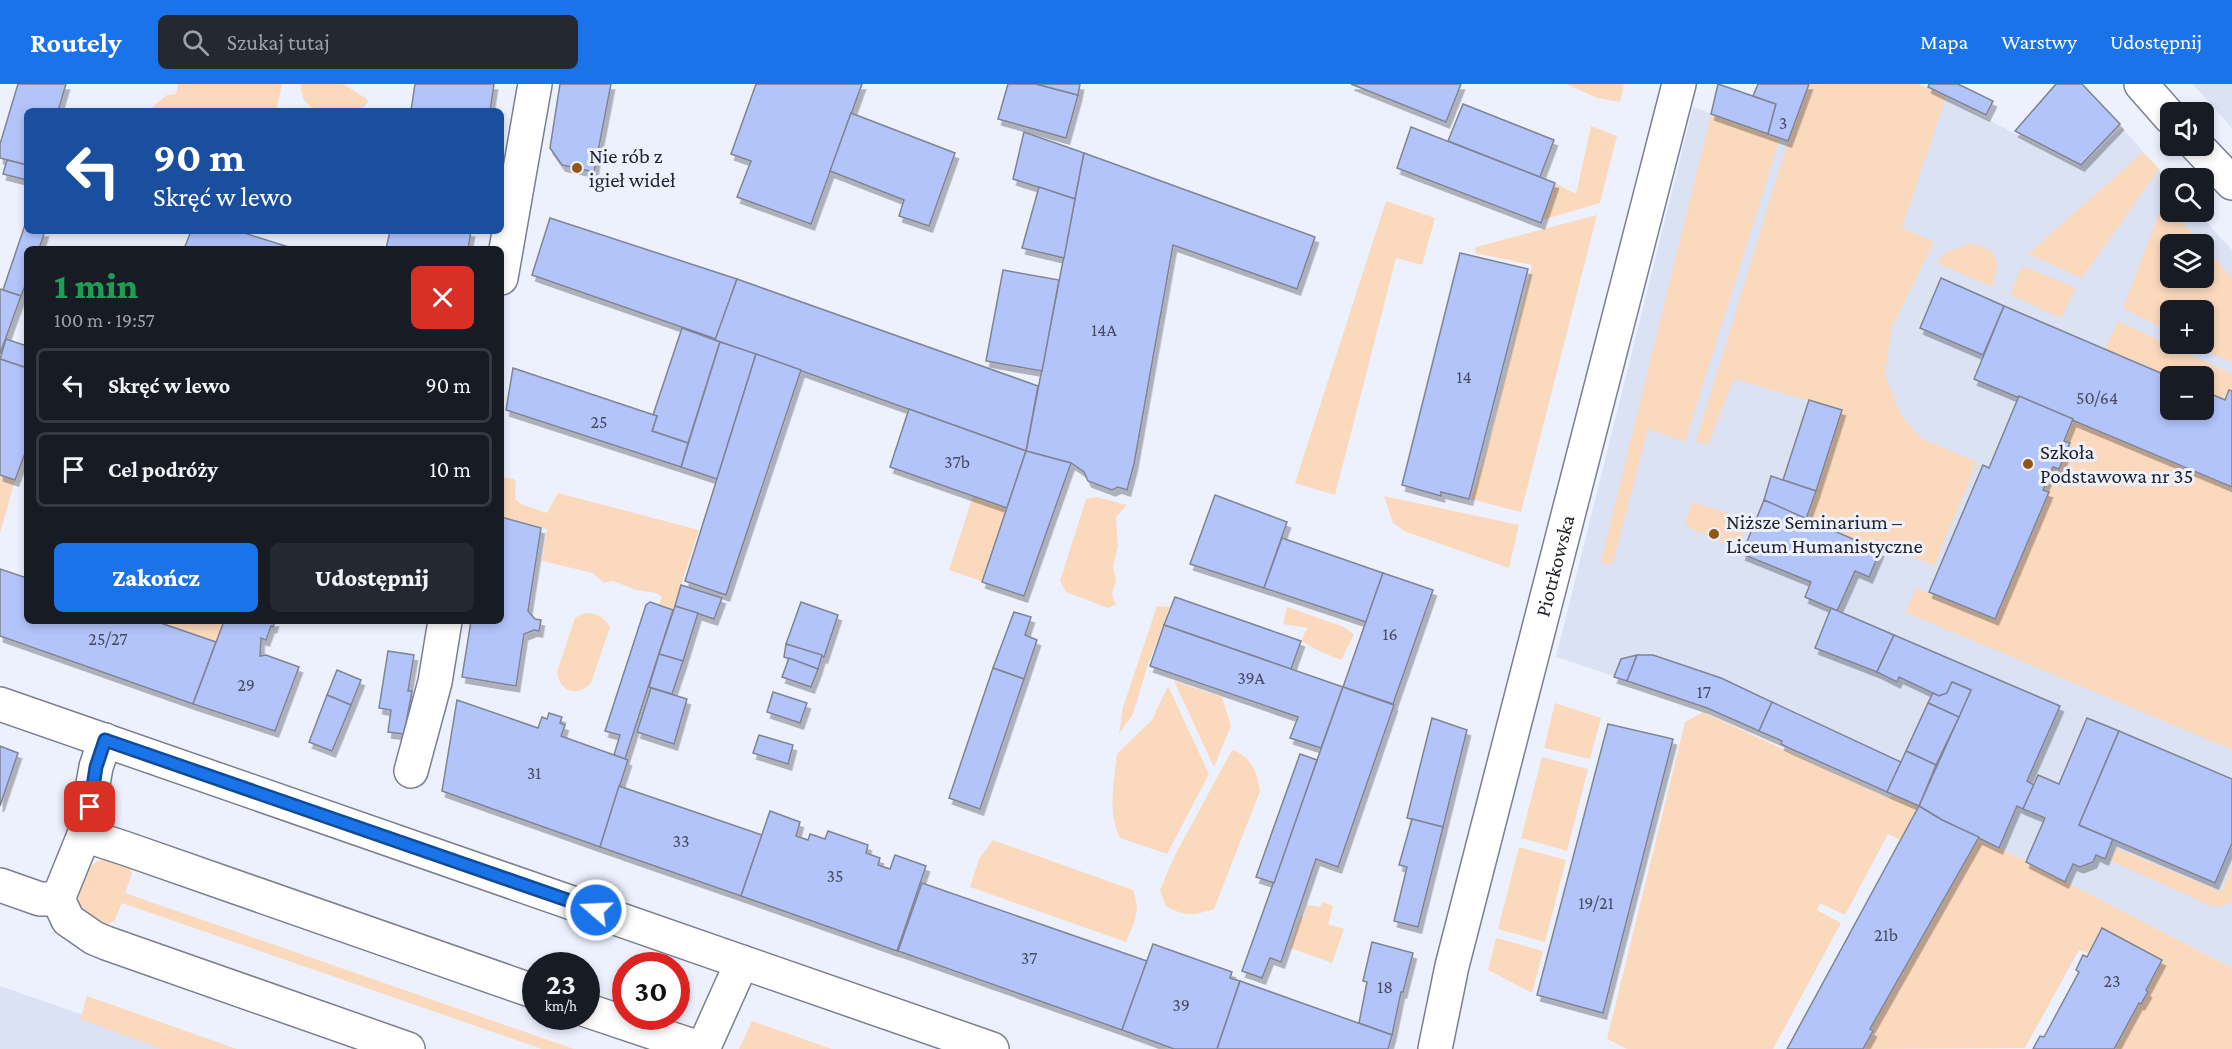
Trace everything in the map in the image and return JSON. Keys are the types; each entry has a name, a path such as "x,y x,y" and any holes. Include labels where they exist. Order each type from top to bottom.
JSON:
{"street":[{"path":"504,260 534,84"},
{"name":"Piotrkowska","path":"1435,1049 1452,966 1679,84"},
{"path":"2141,84 2160,106"},
{"path":"2206,156 2232,183"},
{"path":"411,771 435,682 445,624"},
{"path":"0,704 992,1049"},
{"path":"105,740 96,767 84,835 58,899 69,920 106,944 408,1049"},
{"path":"84,835 522,988"},
{"path":"0,885 40,898 58,899"},
{"path":"600,1015 702,1049 742,962"}],"shaded area":[{"path":"178,84 282,84 277,108 152,108 167,95 176,94"},
{"path":"301,84 343,84 367,99 368,102 363,108 313,108 306,103 302,95"},
{"path":"1566,84 1624,84 1620,102 1597,98"},
{"path":"1809,84 1919,84 2080,167 2122,128 2160,171 2160,222 2206,222 2232,250 2232,968 1919,806 1789,748 1781,744 1782,741 1707,707 1556,657 1693,107 1788,141"},
{"path":"1809,84 1919,84 1946,97 1902,228 1934,242 1892,327 1885,374 1901,415 1922,439 1977,462 1934,566 1879,543 1877,550 1806,519 1841,410 1734,379 1708,445 1696,441 1788,141"},
{"path":"2193,84 2232,84 2232,128 2214,108 2214,102 2209,102"},
{"path":"1711,114 1780,138 1685,442 1648,429 1613,563 1603,565 1601,561"},
{"path":"1591,126 1617,136 1600,203 1542,220 1555,183 1576,194"},
{"path":"2143,152 2159,169 2082,278 2028,254"},
{"path":"1386,201 1435,218 1422,265 1396,258 1335,495 1295,483"},
{"path":"2160,210 2160,222 2182,222 2193,234 2160,234 2160,288 2214,288 2214,258 2232,278 2232,363 2214,354 2214,300 2160,300 2160,327 2123,308"},
{"path":"1597,215 1521,512 1471,499 1492,433 1532,265 1475,253 1476,247"},
{"path":"1968,244 1978,245 1992,252 1997,269 1992,287 1937,263 1945,253"},
{"path":"2022,266 2076,288 2061,318 2010,295"},
{"path":"2118,321 2160,341 2160,354 2189,354 2232,374 2232,391 2229,390 2225,400 2214,395 2214,366 2160,366 2160,373 2105,349"},
{"path":"2073,419 2232,488 2232,750 1905,612 1916,588 1995,619 2049,493 2043,490 2053,467 2059,469 2064,441"},
{"path":"0,475 15,480 0,533"},
{"path":"504,477 514,479 515,499 521,504 547,513 558,493 699,530 673,610 659,605 662,597 656,593 636,590 613,581 604,583 593,573 542,561 547,529 504,518"},
{"path":"973,496 1007,508 984,582 949,570"},
{"path":"1384,496 1519,525 1509,568 1404,531 1393,523"},
{"path":"1097,497 1127,505 1116,517 1118,547 1113,565 1116,581 1112,593 1117,604 1108,608 1066,592 1060,581 1086,499"},
{"path":"1692,502 1750,520 1738,549 1689,528 1685,523"},
{"path":"1157,606 1170,607 1148,664 1133,714 1119,734 1123,707"},
{"path":"1287,607 1344,627 1354,635 1341,660 1301,641 1307,628 1283,624"},
{"path":"584,613 599,616 610,627 591,683 586,688 570,691 561,684 557,672 575,618"},
{"path":"163,624 223,624 216,642"},
{"path":"1174,681 1222,697 1231,726 1214,767"},
{"path":"1168,686 1209,774 1167,854 1120,838 1116,828 1112,796 1117,754 1152,720"},
{"path":"1555,703 1601,718 1590,759 1544,748"},
{"path":"1703,712 1888,798 1896,795 1919,806 1900,840 1888,834 1845,915 1820,903 1817,910 1841,923 1773,1049 1627,1049 1607,1039 1685,722"},
{"path":"1232,750 1244,756 1252,766 1260,791 1214,909 1184,914 1166,906 1160,890 1174,857"},
{"path":"1542,757 1588,769 1567,851 1521,838"},
{"path":"1979,837 2232,968 2232,1049 2114,1049 2139,1003 2142,1004 2148,992 2146,990 2162,960 2102,928 2088,953 2079,950 2025,1048 1863,1049 1873,1031 1870,1029"},
{"path":"993,840 1133,890 1137,911 1126,942 970,887 979,859"},
{"path":"1519,847 1566,860 1545,942 1498,929"},
{"path":"2116,848 2221,892 2232,865 2231,902 2220,907 2209,905 2111,861"},
{"path":"107,858 128,865 132,874 125,893 574,1049 542,1049 122,903 115,920 107,925 98,923 83,911 78,897 87,871 95,863"},
{"path":"1323,902 1333,906 1328,924 1344,929 1332,963 1290,948 1307,905 1320,907"},
{"path":"1496,938 1543,951 1532,993 1488,970"},
{"path":"0,986 181,1049 0,1049"},
{"path":"87,996 237,1049 162,1049 80,1019"},
{"path":"752,1021 832,1049 739,1049"}],"building":[{"path":"18,84 66,84 59,108 24,108 24,164 0,158 0,144"},
{"path":"415,84 494,84 490,108 411,108"},
{"path":"560,84 611,84 594,172 562,165 550,148"},
{"path":"756,84 862,84 811,224 737,197 751,161 731,154"},
{"path":"1008,84 1036,84 1078,95 1066,138 998,119"},
{"path":"1036,84 1080,84 1078,95"},
{"path":"1351,84 1461,84 1446,122"},
{"path":"1718,84 1776,104 1768,134 1711,114"},
{"path":"1758,84 1809,84 1788,141 1768,134 1776,104 1753,96"},
{"path":"1929,84 1958,84 1993,101 1986,115 1928,87"},
{"path":"2056,84 2082,84 2120,124 2081,165 2015,131"},
{"path":"1463,104 1554,140 1540,177 1448,141"},
{"path":"851,113 955,153 929,226 899,216 904,200 830,171"},
{"path":"1411,127 1555,183 1541,223 1397,168"},
{"path":"1024,132 1084,153 1075,199 1013,179"},
{"path":"1084,153 1315,237 1297,289 1173,245 1134,464 1127,490 1118,487 1112,490 1088,481 1084,472 1071,463 1026,451"},
{"path":"7,160 24,164 24,179 3,174"},
{"path":"1039,187 1075,199 1064,258 1022,248"},
{"path":"550,218 737,279 716,339 532,275"},
{"path":"24,228 24,234 44,234 40,246 24,246 24,288 21,296 3,290"},
{"path":"190,234 248,234 286,246 185,246"},
{"path":"389,234 470,234 468,246 387,246"},
{"path":"1460,253 1528,269 1469,499 1441,492 1441,496 1402,485"},
{"path":"1003,270 1059,280 1042,371 986,361"},
{"path":"1941,278 2004,306 1983,355 1920,328"},
{"path":"737,279 1038,386 1026,451 715,340"},
{"path":"0,289 21,296 0,354"},
{"path":"2004,306 2160,373 2160,420 2214,420 2214,395 2225,400 2229,390 2232,391 2232,487 1974,379"},
{"path":"682,328 720,342 688,443 652,431 657,416 653,415"},
{"path":"6,339 24,345 24,367 0,359"},
{"path":"720,342 756,354 717,479 681,467"},
{"path":"756,354 801,370 726,595 685,581"},
{"path":"0,359 24,367 24,456 15,480 0,475"},
{"path":"513,368 657,416 652,431 688,443 681,467 506,410"},
{"path":"2019,396 2073,419 2064,441 2070,443 2059,469 2053,467 2043,490 2049,492 1995,619 1929,592 1983,465 1989,468"},
{"path":"1809,400 1842,410 1816,491 1783,480"},
{"path":"909,409 1026,451 1007,508 890,467"},
{"path":"1026,451 1071,463 1024,596 982,582"},
{"path":"1771,476 1816,491 1806,519 1764,500"},
{"path":"1215,495 1287,522 1264,588 1190,564"},
{"path":"1764,500 1880,551 1869,577 1855,571 1837,611 1805,597 1811,582 1742,554"},
{"path":"504,518 541,528 528,611 535,619 541,620 539,631 534,630 524,634 516,686 462,677 471,624 504,624"},
{"path":"1282,538 1383,573 1366,622 1264,588"},
{"path":"0,569 24,577 24,624 164,624 216,642 193,704 0,636"},
{"path":"1383,573 1433,590 1393,704 1343,687"},
{"path":"681,585 722,598 714,619 675,606"},
{"path":"1175,597 1301,641 1291,669 1164,625"},
{"path":"650,602 673,610 625,759 614,755 620,735 605,731 646,605"},
{"path":"801,602 838,615 824,657 786,644"},
{"path":"675,606 698,613 683,661 659,654"},
{"path":"1831,608 1894,635 1877,672 1815,648"},
{"path":"1014,612 1031,617 1025,635 1037,640 1024,679 993,668"},
{"path":"223,624 274,624 266,640 261,638 260,656 266,655 299,667 275,731 193,704"},
{"path":"1164,625 1343,687 1321,748 1290,738 1298,717 1150,666"},
{"path":"1894,635 2060,706 2027,781 2034,785 2023,809 2017,806 1999,848 1919,806 1971,690 1952,682 1947,693 1939,696 1899,677 1897,682 1877,672"},
{"path":"786,644 822,655 818,669 784,657"},
{"path":"388,651 414,655 408,691 412,691 404,734 388,732 391,710 379,708"},
{"path":"659,654 683,661 672,694 649,687"},
{"path":"1637,655 1627,681 1614,677 1621,659"},
{"path":"1637,655 1653,655 1721,678 1772,702 1759,731 1707,708 1627,681"},
{"path":"789,658 818,669 811,687 782,677"},
{"path":"993,668 1024,679 980,809 949,798"},
{"path":"337,670 361,680 351,705 327,695"},
{"path":"1952,682 1971,690 1959,717 1928,703 1933,693 1939,696 1947,693"},
{"path":"1343,687 1394,705 1338,867 1316,859 1281,962 1270,958 1262,978 1242,971"},
{"path":"651,688 687,699 674,744 637,732"},
{"path":"773,692 807,703 800,723 767,712"},
{"path":"327,695 351,705 332,751 309,742"},
{"path":"457,700 538,728 542,717 547,719 549,713 562,717 560,723 565,725 561,736 628,760 600,847 442,791"},
{"path":"1772,702 1901,762 1887,792 1789,748 1781,744 1782,741 1759,731"},
{"path":"1928,703 1959,717 1936,765 1906,751"},
{"path":"1432,718 1467,730 1443,827 1407,818"},
{"path":"2087,718 2119,731 2079,825 2113,839 2105,859 2096,855 2093,862 2080,867 2073,864 2065,882 2026,862 2045,818 2023,809 2038,775 2059,784"},
{"path":"1608,724 1673,739 1603,1013 1537,995"},
{"path":"2119,731 2232,779 2232,843 2215,883 2079,825"},
{"path":"759,735 793,745 788,764 753,753"},
{"path":"0,746 18,753 0,806"},
{"path":"1906,751 1936,765 1919,806 1887,792"},
{"path":"1300,754 1317,760 1274,883 1256,877"},
{"path":"619,786 762,835 741,896 600,847"},
{"path":"1919,806 1942,820 1979,837 1870,1029 1873,1031 1863,1049 1787,1049"},
{"path":"770,811 800,822 796,836 808,840 810,834 825,839 828,831 868,845 866,853 880,858 878,865 890,869 895,855 926,866 897,951 741,896"},
{"path":"1412,819 1443,827 1418,927 1394,921 1407,867 1399,865"},
{"path":"922,883 1147,961 1122,1030 898,951"},
{"path":"2102,928 2162,960 2146,990 2148,992 2141,1004 2139,1003 2114,1049 2033,1049 2040,1036 2044,1037 2079,972 2076,970 2083,955 2087,957"},
{"path":"1372,942 1413,953 1403,992 1401,992 1392,1035 1359,1023 1367,982 1363,981"},
{"path":"1153,944 1232,972 1230,978 1240,981 1217,1049 1174,1049 1122,1030"},
{"path":"1240,981 1392,1035 1388,1049 1217,1049"}],"place":[{"name":"Nie rób z igieł wideł","path":"577,168"},
{"name":"Szkoła Podstawowa nr 35","path":"2028,464"},
{"name":"Niższe Seminarium – Liceum Humanistyczne","path":"1714,534"}],"route":[{"path":"90,807 96,767 105,740 596,910"}]}
